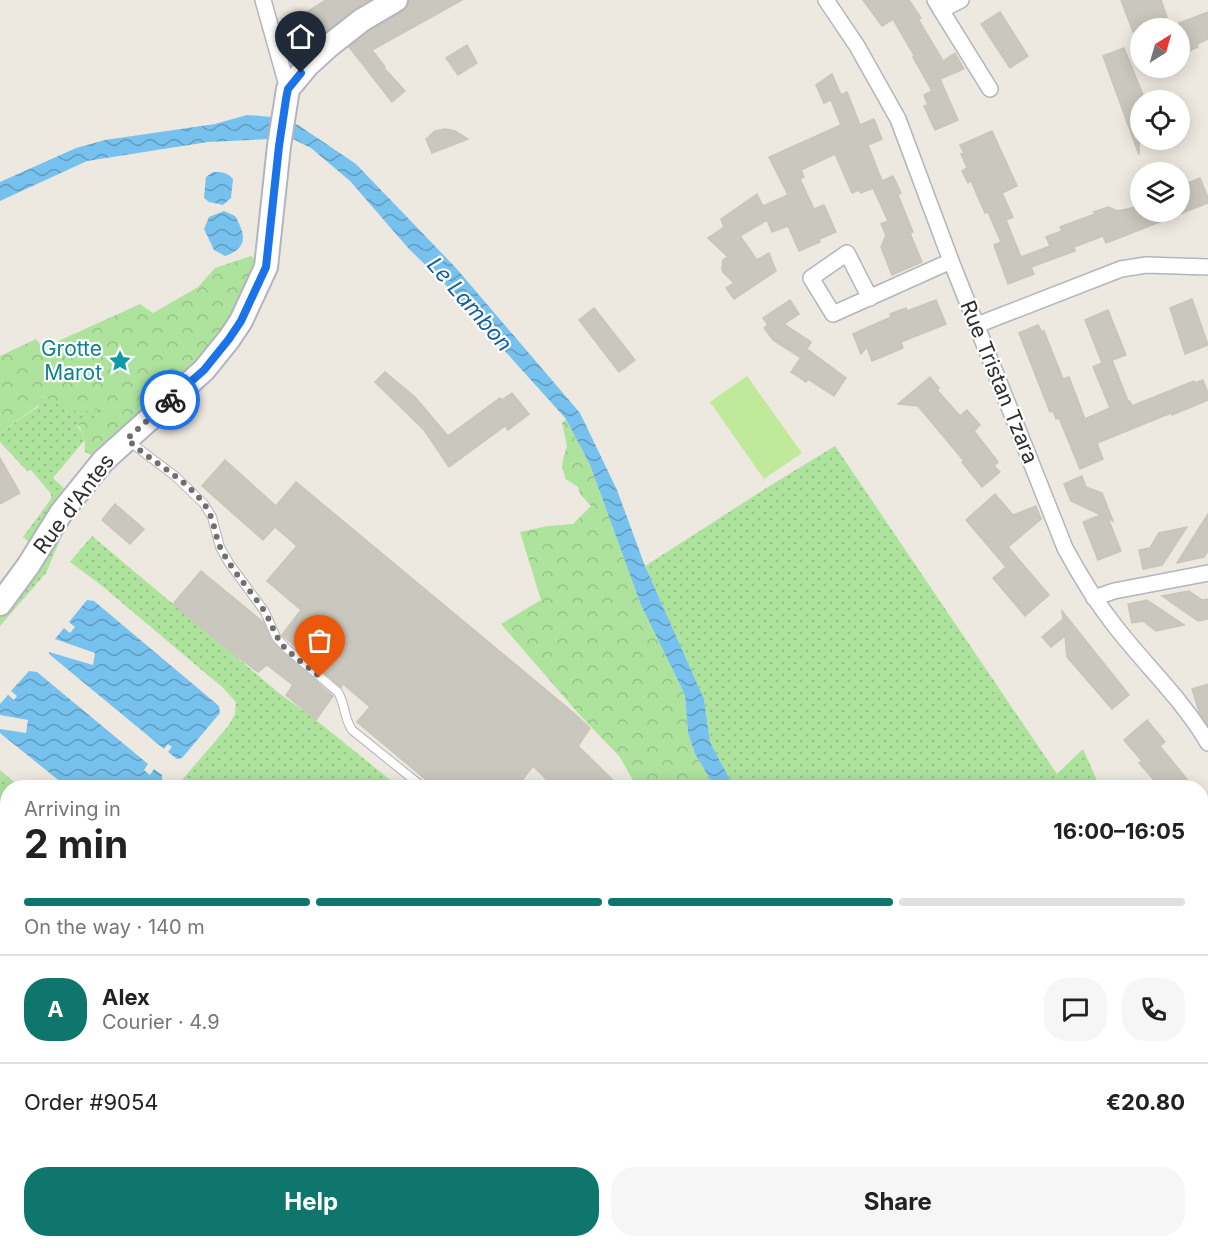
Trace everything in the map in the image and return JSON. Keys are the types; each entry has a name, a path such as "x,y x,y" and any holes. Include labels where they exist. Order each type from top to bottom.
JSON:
{"street":[{"path":"263,0 288,89"},
{"name":"Rue d'Antes","path":"0,604 77,493 103,461 204,370 241,321 266,267 279,146 288,89 308,65 330,45 362,20 396,0"},
{"name":"Rue Tristan Tzara","path":"826,0 857,46 898,119 951,261 1065,548 1094,598 1116,627 1204,728 1208,742"},
{"path":"961,0 938,5 990,89"},
{"path":"870,298 951,261"},
{"path":"977,326 1120,269 1146,265 1208,267"},
{"path":"1094,598 1114,591 1208,573"}],"lane":[{"path":"127,439 151,460 175,476 204,504 212,518 220,547 265,612 276,637 338,692 343,700 346,722 352,730 414,780"}],"green space":[{"path":"251,256 266,267 241,321 103,461 85,452 84,436 76,420 100,418 106,408 87,411 73,410 42,396 39,405 0,433 0,356 36,339 43,348 140,304 153,313 198,287 215,268"},
{"path":"747,376 802,453 764,479 710,402"},
{"path":"42,396 74,410 89,411 107,408 100,418 77,425 84,436 84,441 53,478 70,494 32,545 23,537 51,499 51,494 31,470 27,471 0,442 0,433 39,406"},
{"path":"566,419 590,465 641,605 685,695 688,733 695,754 711,780 633,780 619,756 577,712 501,624 541,600 520,532 573,524 591,506 580,494 578,487 566,479 562,468 567,446 562,423"},
{"path":"835,446 1057,774 1083,749 1097,780 730,780 710,742 704,699 645,566"},
{"path":"68,521 46,573 0,626 0,613"},
{"path":"92,536 279,693 390,780 182,780 229,725 235,714 236,702 222,687 101,585 70,562"},
{"path":"0,770 12,780 0,780"}],"water":[{"name":"Le Lambon","path":"247,115 272,117 298,125 356,164 456,268 580,413 617,490 645,566 704,699 710,742 730,780 711,780 695,754 688,733 685,695 641,605 590,465 566,419 442,281 409,249 350,181 311,148 291,138 208,142 87,161 0,201 0,182 76,148 105,140 215,124"},
{"path":"213,172 224,173 233,179 231,198 223,205 209,202 204,198 206,177"},
{"path":"224,211 235,216 243,235 238,249 225,256 214,250 204,229 209,217"},
{"path":"87,600 94,601 219,706 220,713 182,758 177,759 168,752 172,747 168,744 164,749 49,654 49,652 93,665 95,653 55,639 64,628 70,633 75,627 69,622"},
{"path":"29,671 37,672 148,764 144,770 150,775 154,769 162,775 162,780 58,780 0,733 0,729 26,733 28,720 0,715 0,704 8,695 14,700 17,696 11,691"}],"building":[{"path":"326,0 369,0 354,9 309,46 303,38 288,42 282,21 294,15 296,19"},
{"path":"409,0 462,0 372,50 384,68 405,91 392,102 349,47 403,11 408,6"},
{"path":"863,0 909,0 943,61 955,53 964,69 940,79 958,120 935,130 924,106 928,105 924,95 932,91 913,57 915,57 893,19 882,26"},
{"path":"1121,0 1161,0 1167,17 1130,18 1130,24"},
{"path":"1000,12 1028,56 1010,68 981,24"},
{"path":"1208,12 1208,39 1190,50 1190,19"},
{"path":"467,45 477,63 458,75 446,58"},
{"path":"1124,48 1130,63 1130,78 1136,78 1141,90 1130,90 1130,130 1103,56"},
{"path":"832,74 841,95 847,92 860,125 874,119 882,139 868,145 882,181 893,176 901,193 898,195 922,262 892,275 881,247 886,235 881,224 888,221 873,188 861,193 859,190 852,193 835,154 801,170 804,177 800,179 814,209 824,205 836,232 799,251 788,226 772,232 767,220 740,236 757,260 769,253 776,271 734,299 726,288 734,283 722,269 723,260 728,257 708,238 724,227 721,219 757,194 763,206 788,195 769,157 841,125 831,100 824,103 816,85"},
{"path":"445,129 455,131 468,139 432,153 426,139 435,131"},
{"path":"992,131 1017,186 1002,193 1013,217 1006,220 1021,257 1050,246 1046,237 1062,231 1060,227 1108,207 1118,211 1130,208 1130,222 1160,222 1106,243 1103,236 1074,247 1075,251 1031,267 1034,274 1008,284 994,245 1001,242 971,181 968,183 962,171 967,168 960,145"},
{"path":"1200,178 1208,203 1190,210 1190,182"},
{"path":"1192,299 1208,345 1185,354 1170,308"},
{"path":"790,300 799,314 784,324 811,342 807,349 846,378 834,396 808,379 806,382 791,372 801,358 773,340 764,328 768,325 763,318"},
{"path":"936,300 946,324 901,342 903,348 872,361 867,347 861,354 853,334 891,317 890,314 906,308 907,311"},
{"path":"594,308 635,360 619,372 579,320"},
{"path":"1108,310 1126,355 1112,360 1132,406 1194,381 1195,383 1203,380 1208,400 1097,443 1103,459 1080,469 1059,418 1056,419 1053,411 1050,412 1019,333 1038,325 1042,332 1044,331 1063,379 1069,377 1085,419 1110,408 1093,367 1102,363 1085,320"},
{"path":"385,372 415,397 448,436 500,398 502,400 512,393 529,414 508,430 505,426 449,467 424,430 375,382"},
{"path":"930,377 939,388 937,390 960,416 967,410 980,425 974,431 998,462 994,466 1000,472 982,487 962,462 964,461 918,406 898,404"},
{"path":"0,458 20,493 0,504"},
{"path":"225,460 276,506 296,482 590,728 578,746 613,780 547,780 533,766 522,780 426,780 357,722 370,707 343,684 341,687 282,635 301,610 267,581 297,546 275,527 263,540 202,486"},
{"path":"1082,476 1086,487 1102,493 1113,521 1108,518 1121,551 1098,560 1083,522 1101,515 1071,501 1064,484"},
{"path":"995,494 1013,515 1036,506 1041,519 1008,547 1049,595 1025,616 993,578 1006,567 966,520"},
{"path":"115,504 144,529 130,544 102,520"},
{"path":"1208,514 1208,551 1204,557 1177,563"},
{"path":"1187,527 1162,565 1143,569 1139,550 1150,548 1159,533"},
{"path":"201,571 263,622 271,640 282,652 333,696 316,720 286,695 293,685 267,665 258,672 173,604"},
{"path":"1189,591 1202,600 1208,599 1208,619 1198,621 1162,596"},
{"path":"1147,600 1184,625 1156,631 1143,621 1132,623 1128,604"},
{"path":"1062,611 1129,695 1112,709 1067,657 1065,636 1051,647 1042,637 1063,619"},
{"path":"1208,684 1208,725 1199,712 1192,689"},
{"path":"1147,720 1165,742 1160,746 1188,780 1154,780 1139,763 1142,761 1124,740"}],"way so far":[{"path":"170,400 127,439 151,460 175,476 204,504 212,518 220,547 265,612 276,637 320,677"}],"place":[{"name":"Grotte Marot","path":"120,361"}],"route":[{"path":"170,400 204,370 229,339 241,321 266,267 286,99 288,89 301,73"}]}
